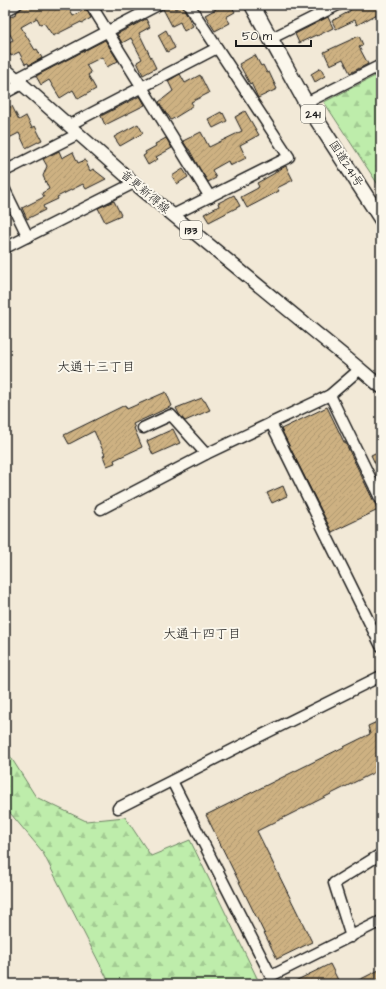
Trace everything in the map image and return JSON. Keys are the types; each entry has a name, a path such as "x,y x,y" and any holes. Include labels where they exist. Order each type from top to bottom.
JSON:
{"highway":[{"name":"国道241号","path":"252,5 306,103 381,219"}],"main road":[{"name":"音更新得線","path":"5,69 134,183 381,387"}],"street":[{"path":"5,11 16,5"},
{"path":"91,5 210,197"},
{"path":"5,93 19,82 107,31 158,5"},
{"path":"173,215 289,157 189,5"},
{"path":"270,39 338,5"},
{"path":"69,125 217,48"},
{"path":"306,103 381,65"},
{"path":"5,171 78,134"},
{"path":"5,248 134,183"},
{"path":"5,190 28,237"},
{"path":"101,509 206,454 330,395 360,369"},
{"path":"330,395 381,500"},
{"path":"143,428 171,415 206,454"},
{"path":"270,423 381,646"},
{"path":"118,808 381,676"},
{"path":"172,781 271,976 381,921"},
{"path":"351,937 334,883 381,854"}],"green space":[{"path":"381,73 381,189 324,102"},
{"path":"5,748 36,797 86,821 125,817 151,856 190,840 260,984 110,984 42,851 5,807"}],"building":[{"path":"27,5 67,5 73,16 86,9 91,18 53,36 44,23 40,24 37,18 21,27 35,50 37,49 42,58 29,65 28,63 25,64 19,52 11,56 10,54 5,56 5,44 13,40 5,25 5,20"},
{"path":"173,5 175,9 182,5 193,26 184,31 180,22 172,26 163,9 164,6"},
{"path":"214,5 231,5 235,12 226,17 230,23 215,31 205,15 216,9"},
{"path":"358,5 381,5 381,12 357,25 355,20 336,29 332,21"},
{"path":"328,17 333,28 299,43 295,34"},
{"path":"146,19 150,27 139,33 156,68 143,75 137,62 142,59 131,38 122,43 117,34"},
{"path":"166,30 175,48 167,52 158,35"},
{"path":"359,36 363,45 359,47 368,64 350,73 343,59 330,65 324,52"},
{"path":"105,40 118,61 107,67 102,57 86,65 91,73 88,75 96,89 78,99 73,90 60,98 49,80 41,85 36,76"},
{"path":"255,55 261,66 263,65 267,73 269,72 277,89 258,98 251,83 250,84 239,64"},
{"path":"321,68 325,76 315,82 311,74"},
{"path":"180,74 185,83 200,75 209,93 191,102 193,105 189,109 171,120 159,102 173,91 168,81"},
{"path":"140,96 145,105 105,125 101,116"},
{"path":"12,106 19,120 26,116 32,128 35,126 42,140 26,148 19,133 5,140 5,110"},
{"path":"245,111 259,135 240,145 246,158 230,166 228,161 212,170 216,178 208,182 183,141 201,132 209,147 242,131 235,117"},
{"path":"221,112 227,121 213,128 208,119"},
{"path":"138,124 143,133 120,146 114,137"},
{"path":"166,138 172,148 156,157 158,159 148,165 143,156 146,154 145,152"},
{"path":"59,151 62,158 73,152 78,163 85,160 90,171 93,169 106,179 86,189 83,184 57,197 58,199 43,206 45,210 27,219 22,208 44,197 42,193 49,189 43,176 47,166 43,159"},
{"path":"286,166 293,180 277,188 279,191 247,208 241,197 258,188 257,183"},
{"path":"183,169 188,177 177,184 172,176"},
{"path":"234,195 240,206 209,222 204,214 219,206 218,203"},
{"path":"114,201 121,215 105,222 98,208"},
{"path":"166,392 172,406 133,424 142,447 114,460 115,463 107,466 103,456 105,455 94,431 69,444 64,435 125,405 127,409"},
{"path":"202,398 210,410 185,421 176,408"},
{"path":"327,407 378,510 332,532 281,429"},
{"path":"173,429 180,443 153,455 147,441"},
{"path":"381,450 381,476 371,455"},
{"path":"283,486 287,496 272,503 267,493"},
{"path":"381,720 381,769 257,831 312,942 277,959 206,815 370,734 368,726"},
{"path":"330,964 340,984 289,984"},
{"path":"381,969 381,984 351,984"}],"district":[{"name":"大通十三丁目","path":"96,367"},
{"name":"大通十四丁目","path":"202,634"}]}
